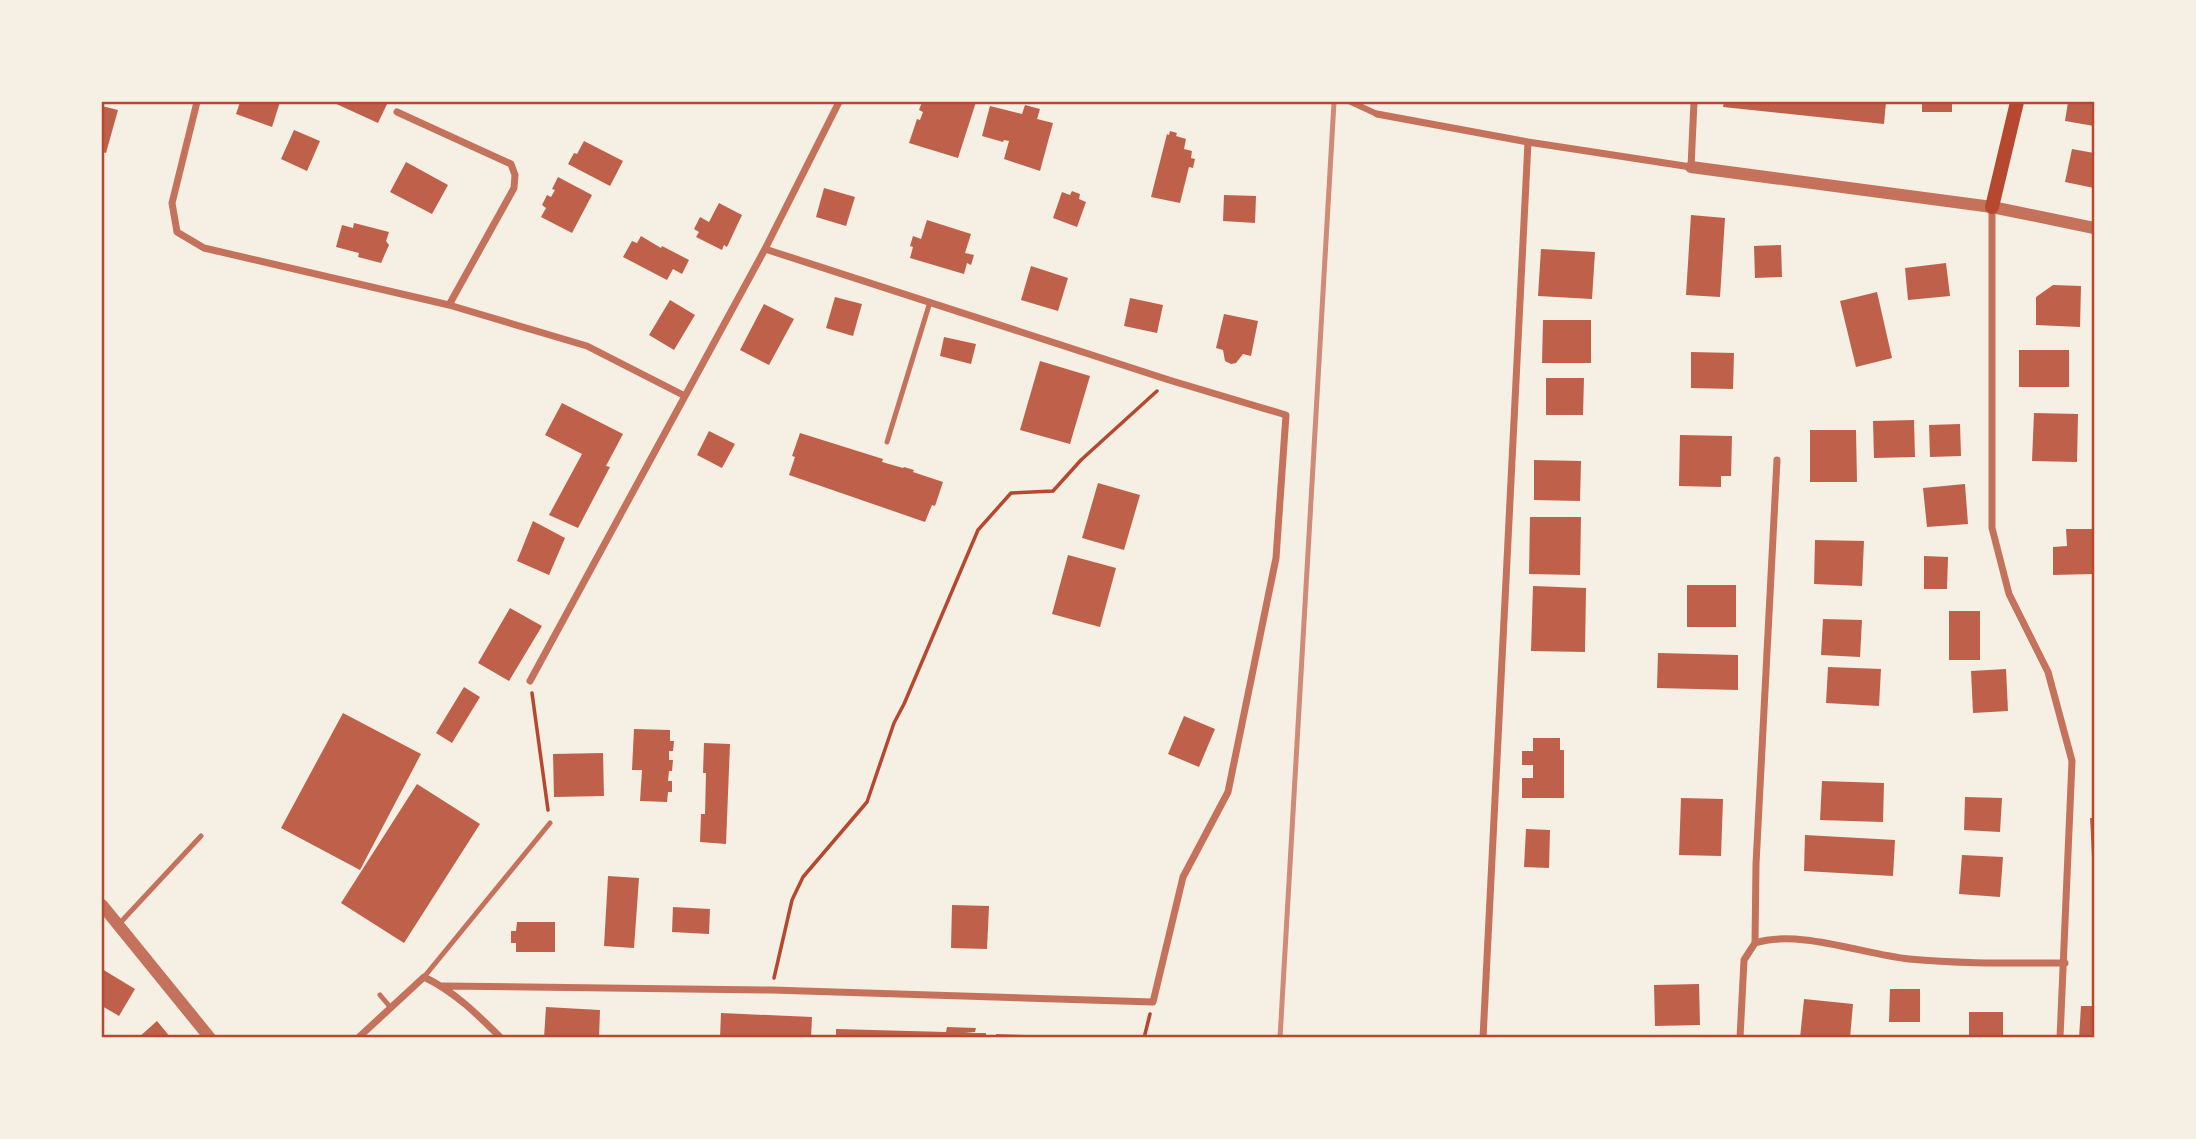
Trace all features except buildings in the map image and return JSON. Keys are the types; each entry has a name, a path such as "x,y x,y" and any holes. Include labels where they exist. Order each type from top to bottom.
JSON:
{"main road":[{"path":"1992,206 2017,102"}],"street":[{"path":"197,102 172,203 177,232 204,248 449,305 587,346 685,396"},
{"path":"530,681 765,248 839,102"},
{"path":"1351,102 1377,114 1528,142 1691,167 1992,206 2095,228"},
{"path":"1691,167 1694,102"},
{"path":"397,112 511,164 515,175 514,188 449,305"},
{"path":"1483,1038 1528,142"},
{"path":"1992,206 1992,528 2009,594 2048,672 2072,761 2060,1038"},
{"path":"443,986 772,990 1153,1002 1183,877 1228,792 1276,558 1286,415 1168,380 765,248"},
{"path":"1740,1038 1744,960 1755,943 1756,864 1777,460"},
{"path":"102,905 209,1038"},
{"path":"1755,943 1770,938 1793,939 1918,960 2065,963"},
{"path":"358,1038 424,977 443,986 468,1005 500,1038"}],"lane":[{"path":"887,442 930,302"},
{"path":"424,977 550,823"},
{"path":"118,926 201,836"},
{"path":"380,995 391,1007"}],"path":[{"path":"772,990 792,900 803,877 867,802 894,723 978,530 1011,493 1053,491 1082,460 1168,380"},
{"path":"530,681 550,823"},
{"path":"1144,1038 1153,1002"}],"railway":[{"path":"1280,1038 1334,102"}]}
